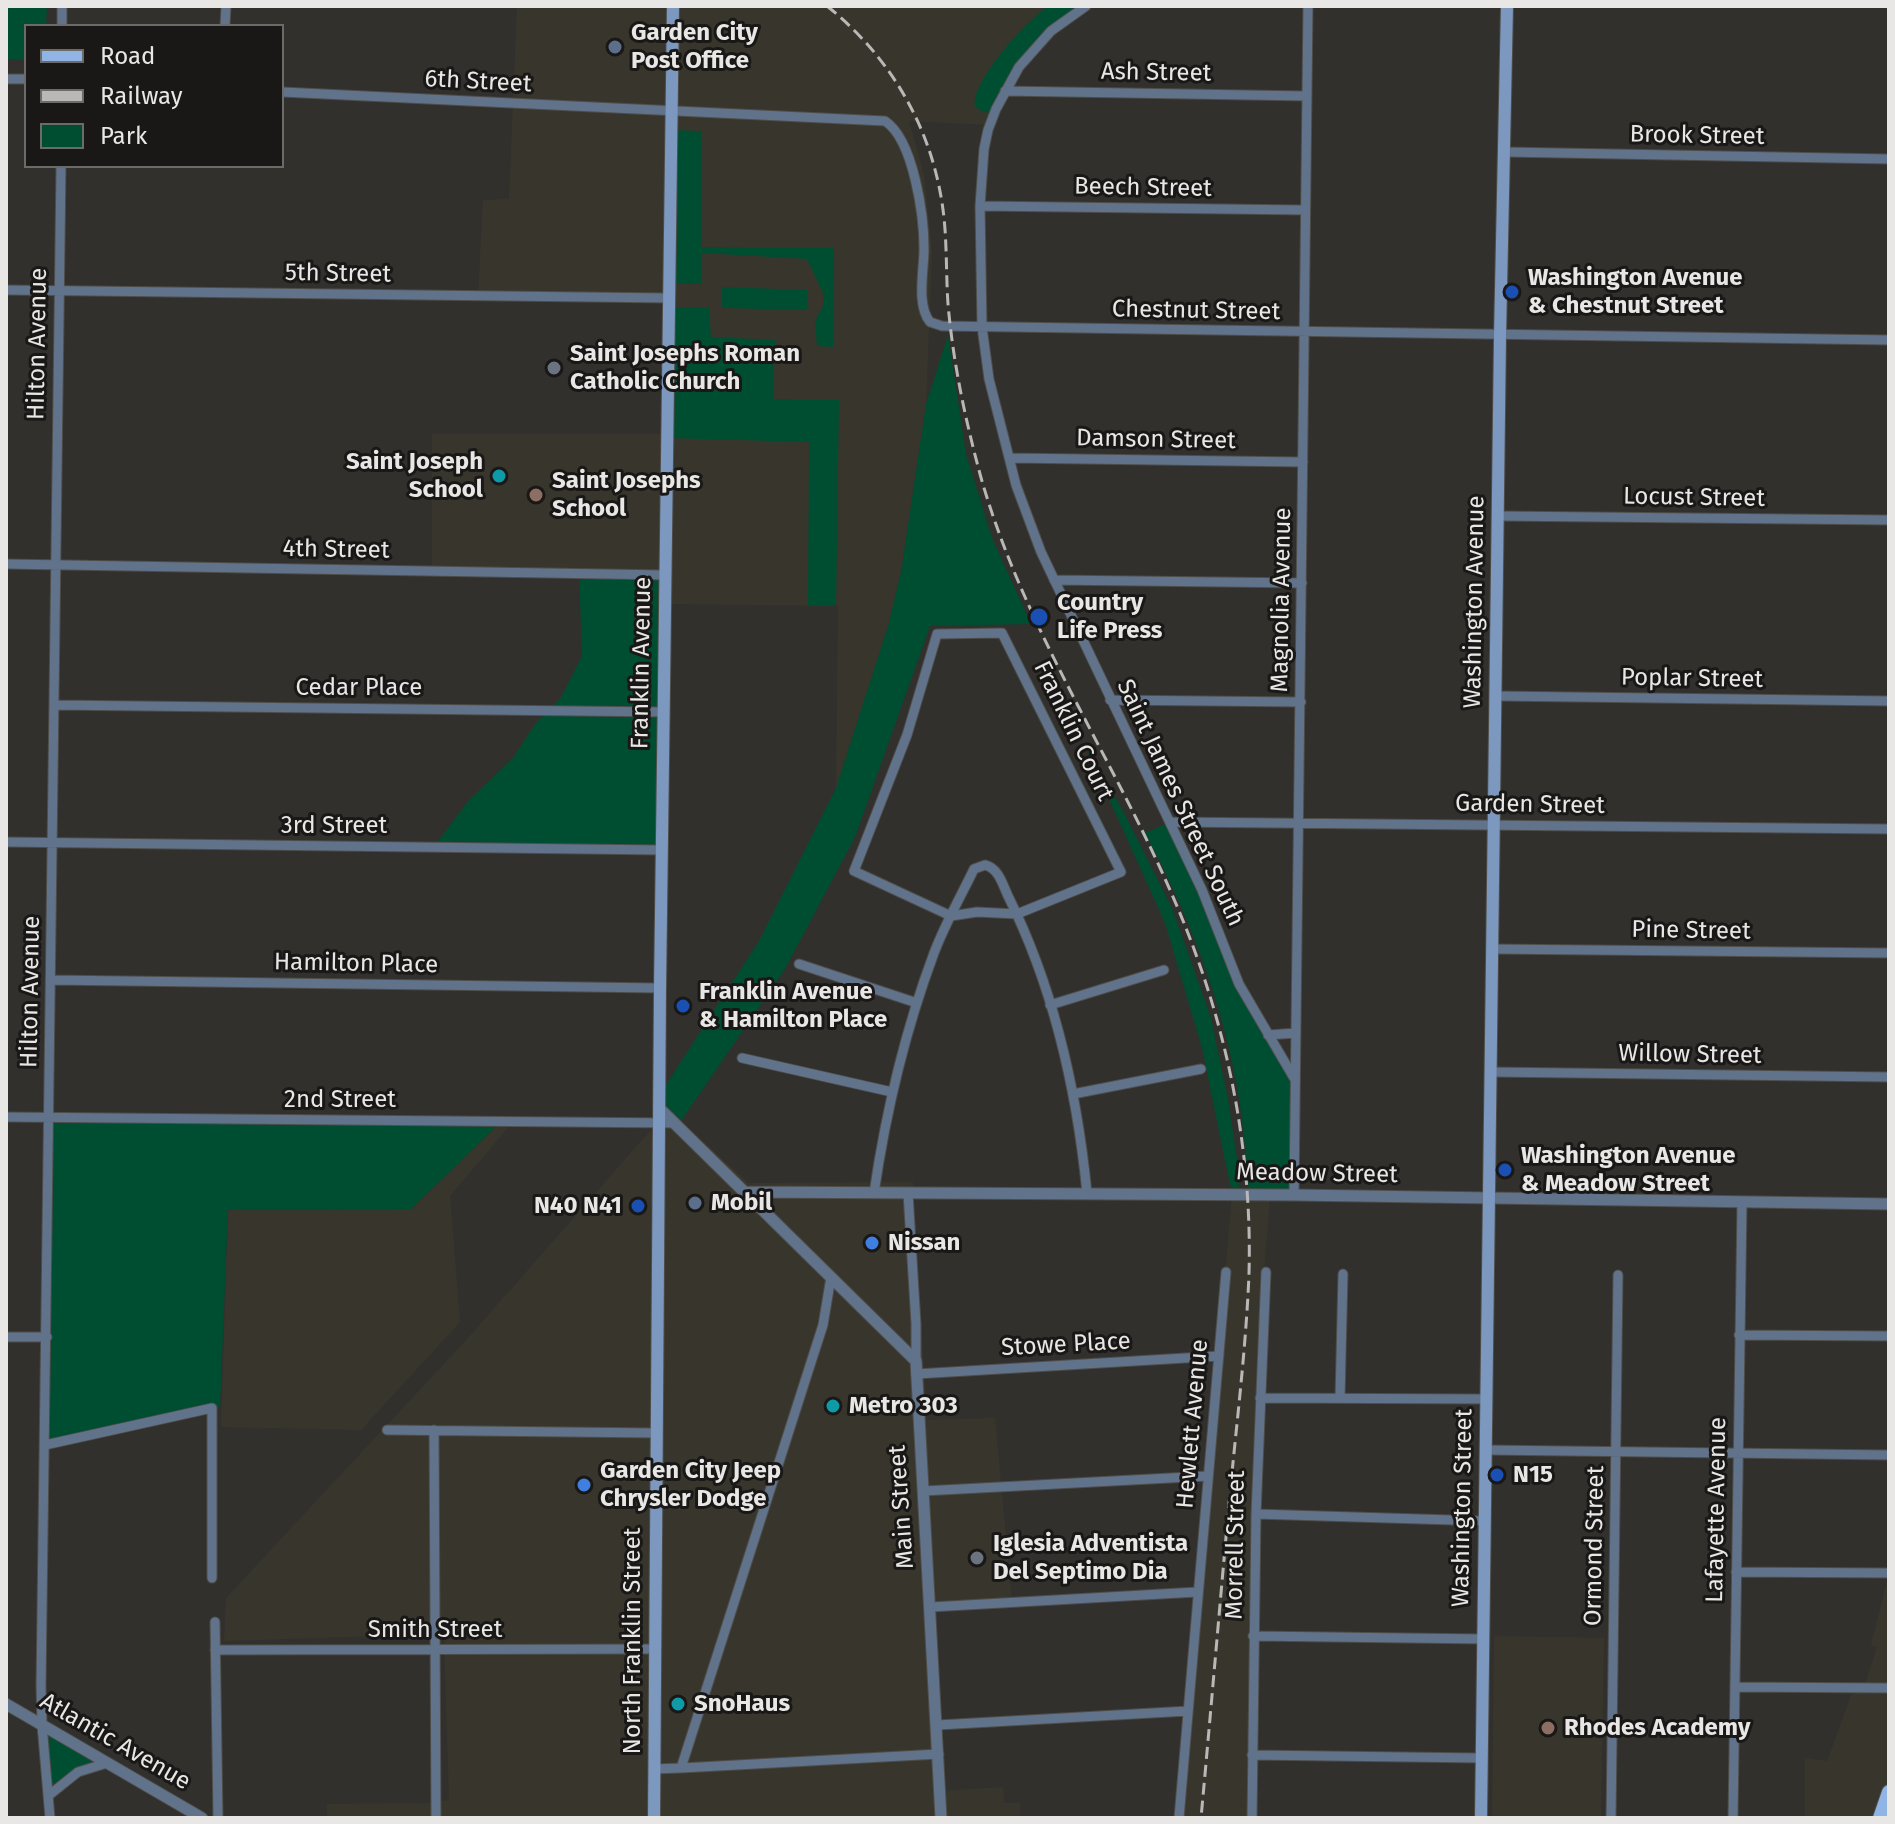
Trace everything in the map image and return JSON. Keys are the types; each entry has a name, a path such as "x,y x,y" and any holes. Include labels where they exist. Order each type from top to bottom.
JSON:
{"main road":[{"name":"Franklin Avenue","path":"657,1321 673,6"},
{"name":"Washington Avenue","path":"1489,1200 1507,6"},
{"name":"Washington Street","path":"1481,1818 1489,1200"},
{"name":"North Franklin Street","path":"654,1818 657,1321"},
{"path":"1880,1818 1889,1792"}],"street":[{"name":"Saint James Street South","path":"1086,6 1051,31 1019,67 996,109 984,149 980,206 982,327 989,379 1028,519 1054,580 1202,890 1239,984 1296,1081"},
{"name":"Magnolia Avenue","path":"1294,1195 1308,6"},
{"name":"Ash Street","path":"1005,91 1307,96"},
{"name":"6th Street","path":"284,92 672,111"},
{"name":"Chestnut Street","path":"672,111 870,119 888,123 900,139 920,202 924,237 924,310 927,319 938,326 1889,340"},
{"name":"Brook Street","path":"1505,152 1889,159"},
{"name":"Hilton Avenue","path":"50,1818 42,1725 61,168"},
{"name":"Beech Street","path":"980,206 1305,210"},
{"name":"5th Street","path":"6,290 669,298"},
{"name":"Damson Street","path":"1009,458 1303,462"},
{"name":"Locust Street","path":"1498,516 1889,520"},
{"name":"4th Street","path":"6,564 665,575"},
{"path":"1054,580 1302,583"},
{"name":"Franklin Court","path":"951,916 854,871 907,735 937,634 1002,633 1121,872 1017,914"},
{"name":"Poplar Street","path":"1496,696 1889,701"},
{"path":"1110,700 1301,702"},
{"name":"Cedar Place","path":"54,705 664,712"},
{"name":"Garden Street","path":"1170,822 1889,829"},
{"name":"3rd Street","path":"6,842 662,850"},
{"path":"874,1193 892,1092 917,1003 951,916 974,869 981,865 995,871 1017,914 1050,1005 1073,1094 1087,1193"},
{"path":"951,916 977,912 1017,914"},
{"name":"Pine Street","path":"1492,949 1889,953"},
{"path":"799,964 917,1003"},
{"path":"1050,1005 1164,970"},
{"name":"Hamilton Place","path":"51,980 660,988"},
{"path":"1268,1035 1296,1033"},
{"path":"742,1058 892,1092"},
{"path":"1073,1094 1201,1069"},
{"name":"Willow Street","path":"1491,1072 1889,1077"},
{"path":"659,1108 916,1361"},
{"name":"2nd Street","path":"6,1117 674,1123"},
{"name":"Meadow Street","path":"744,1192 1294,1195 1889,1204"},
{"path":"908,1193 916,1361"},
{"name":"Lafayette Avenue","path":"1733,1818 1742,1202"},
{"name":"Hewlett Avenue","path":"1179,1818 1226,1272"},
{"name":"Morrell Street","path":"1252,1818 1256,1514 1266,1272"},
{"path":"1340,1398 1343,1274"},
{"name":"Ormond Street","path":"1611,1818 1618,1275"},
{"path":"681,1768 815,1350 831,1277"},
{"path":"1739,1335 1889,1336"},
{"path":"6,1337 47,1337"},
{"name":"Stowe Place","path":"916,1374 1219,1356"},
{"name":"Main Street","path":"916,1361 941,1818"},
{"path":"1260,1398 1487,1399"},
{"path":"45,1445 212,1408 212,1578"},
{"path":"387,1430 656,1433"},
{"path":"434,1430 436,1818"},
{"path":"1486,1450 1889,1455"},
{"path":"923,1491 1208,1476"},
{"path":"1256,1514 1485,1521"},
{"path":"1736,1572 1889,1573"},
{"path":"931,1607 1197,1592"},
{"path":"215,1622 218,1818"},
{"path":"1253,1636 1484,1639"},
{"name":"Smith Street","path":"215,1650 654,1649"},
{"path":"1735,1687 1889,1688"},
{"name":"Atlantic Avenue","path":"6,1704 202,1818"},
{"path":"938,1725 1188,1711"},
{"path":"654,1769 939,1754"},
{"path":"1252,1755 1482,1758"},
{"path":"48,1796 78,1772 107,1763"}],"shaded area":[{"path":"517,6 1087,6 1061,23 1016,72 991,125 909,121 924,175 932,251 926,406 901,572 888,626 836,789 838,606 667,604 667,572 432,570 432,434 667,434 667,300 478,298 483,200 509,199"},
{"path":"681,1121 749,1183 913,1182 927,1420 995,1418 1012,1602 931,1607 941,1791 1003,1787 1004,1803 1020,1802 1020,1818 327,1818 327,1804 449,1800 444,1634 224,1641 226,1598 468,1338 657,1123"},
{"path":"499,1124 511,1124 450,1196 460,1322 361,1430 221,1427 228,1210 411,1209"},
{"path":"1232,1195 1270,1196 1257,1359 1252,1494 1256,1496 1252,1818 1179,1818"},
{"path":"1889,1573 1889,1792 1880,1818 1805,1818 1805,1758 1827,1761 1854,1687 1864,1687 1877,1647 1871,1645"},
{"name":"Rhodes Academy","path":"1494,1636 1604,1638 1601,1818 1492,1818"}],"green space":[{"path":"6,6 47,6 46,24 24,24 24,60 6,59"},
{"path":"1048,6 1087,6 1036,48 996,109 986,113 975,107 981,83 990,68 1027,24"},
{"path":"671,130 701,131 702,247 834,248 833,347 817,346 815,321 823,306 823,293 807,259 702,253 702,284 669,283"},
{"path":"722,287 807,290 807,310 722,308"},
{"path":"669,307 709,308 711,337 775,340 773,399 839,400 836,606 808,605 809,442 667,438"},
{"path":"948,335 966,454 992,538 1031,624 930,626 855,837 785,969 681,1121 662,1123 662,1091 759,941 836,788 888,626 901,572 926,404"},
{"path":"579,571 667,571 664,849 435,845 469,800 513,758 535,724 560,699 582,656"},
{"path":"1082,739 1172,908 1211,1018 1240,1179 1237,1195 1233,1195 1229,1180 1202,1048 1165,923"},
{"path":"1170,822 1239,984 1291,1072 1294,1195 1249,1196 1239,1098 1224,1029 1190,928 1145,833"},
{"path":"52,1118 499,1124 411,1209 228,1210 220,1407 45,1445"},
{"path":"47,1734 96,1762 69,1773 50,1787"}],"railway":[{"path":"827,6 851,27 891,74 907,100 931,156 944,218 953,347 980,474 1026,600 1175,901 1211,1000 1231,1077 1244,1156 1249,1274 1201,1818"}],"place":[{"name":"Garden City Post Office","path":"615,47"},
{"name":"Washington Avenue & Chestnut Street","path":"1512,292"},
{"name":"Saint Josephs Roman Catholic Church","path":"554,368"},
{"name":"Saint Joseph School","path":"499,476"},
{"name":"Saint Josephs School","path":"536,495"},
{"name":"Country Life Press","path":"1039,617"},
{"name":"Franklin Avenue & Hamilton Place","path":"683,1006"},
{"name":"Washington Avenue & Meadow Street","path":"1505,1170"},
{"name":"Mobil","path":"695,1203"},
{"name":"N40 N41","path":"638,1206"},
{"name":"Nissan","path":"872,1243"},
{"name":"Metro 303","path":"833,1406"},
{"name":"N15","path":"1497,1475"},
{"name":"Garden City Jeep Chrysler Dodge","path":"584,1485"},
{"name":"Iglesia Adventista Del Septimo Dia","path":"977,1558"},
{"name":"SnoHaus","path":"678,1704"},
{"name":"Rhodes Academy","path":"1548,1728"}]}
